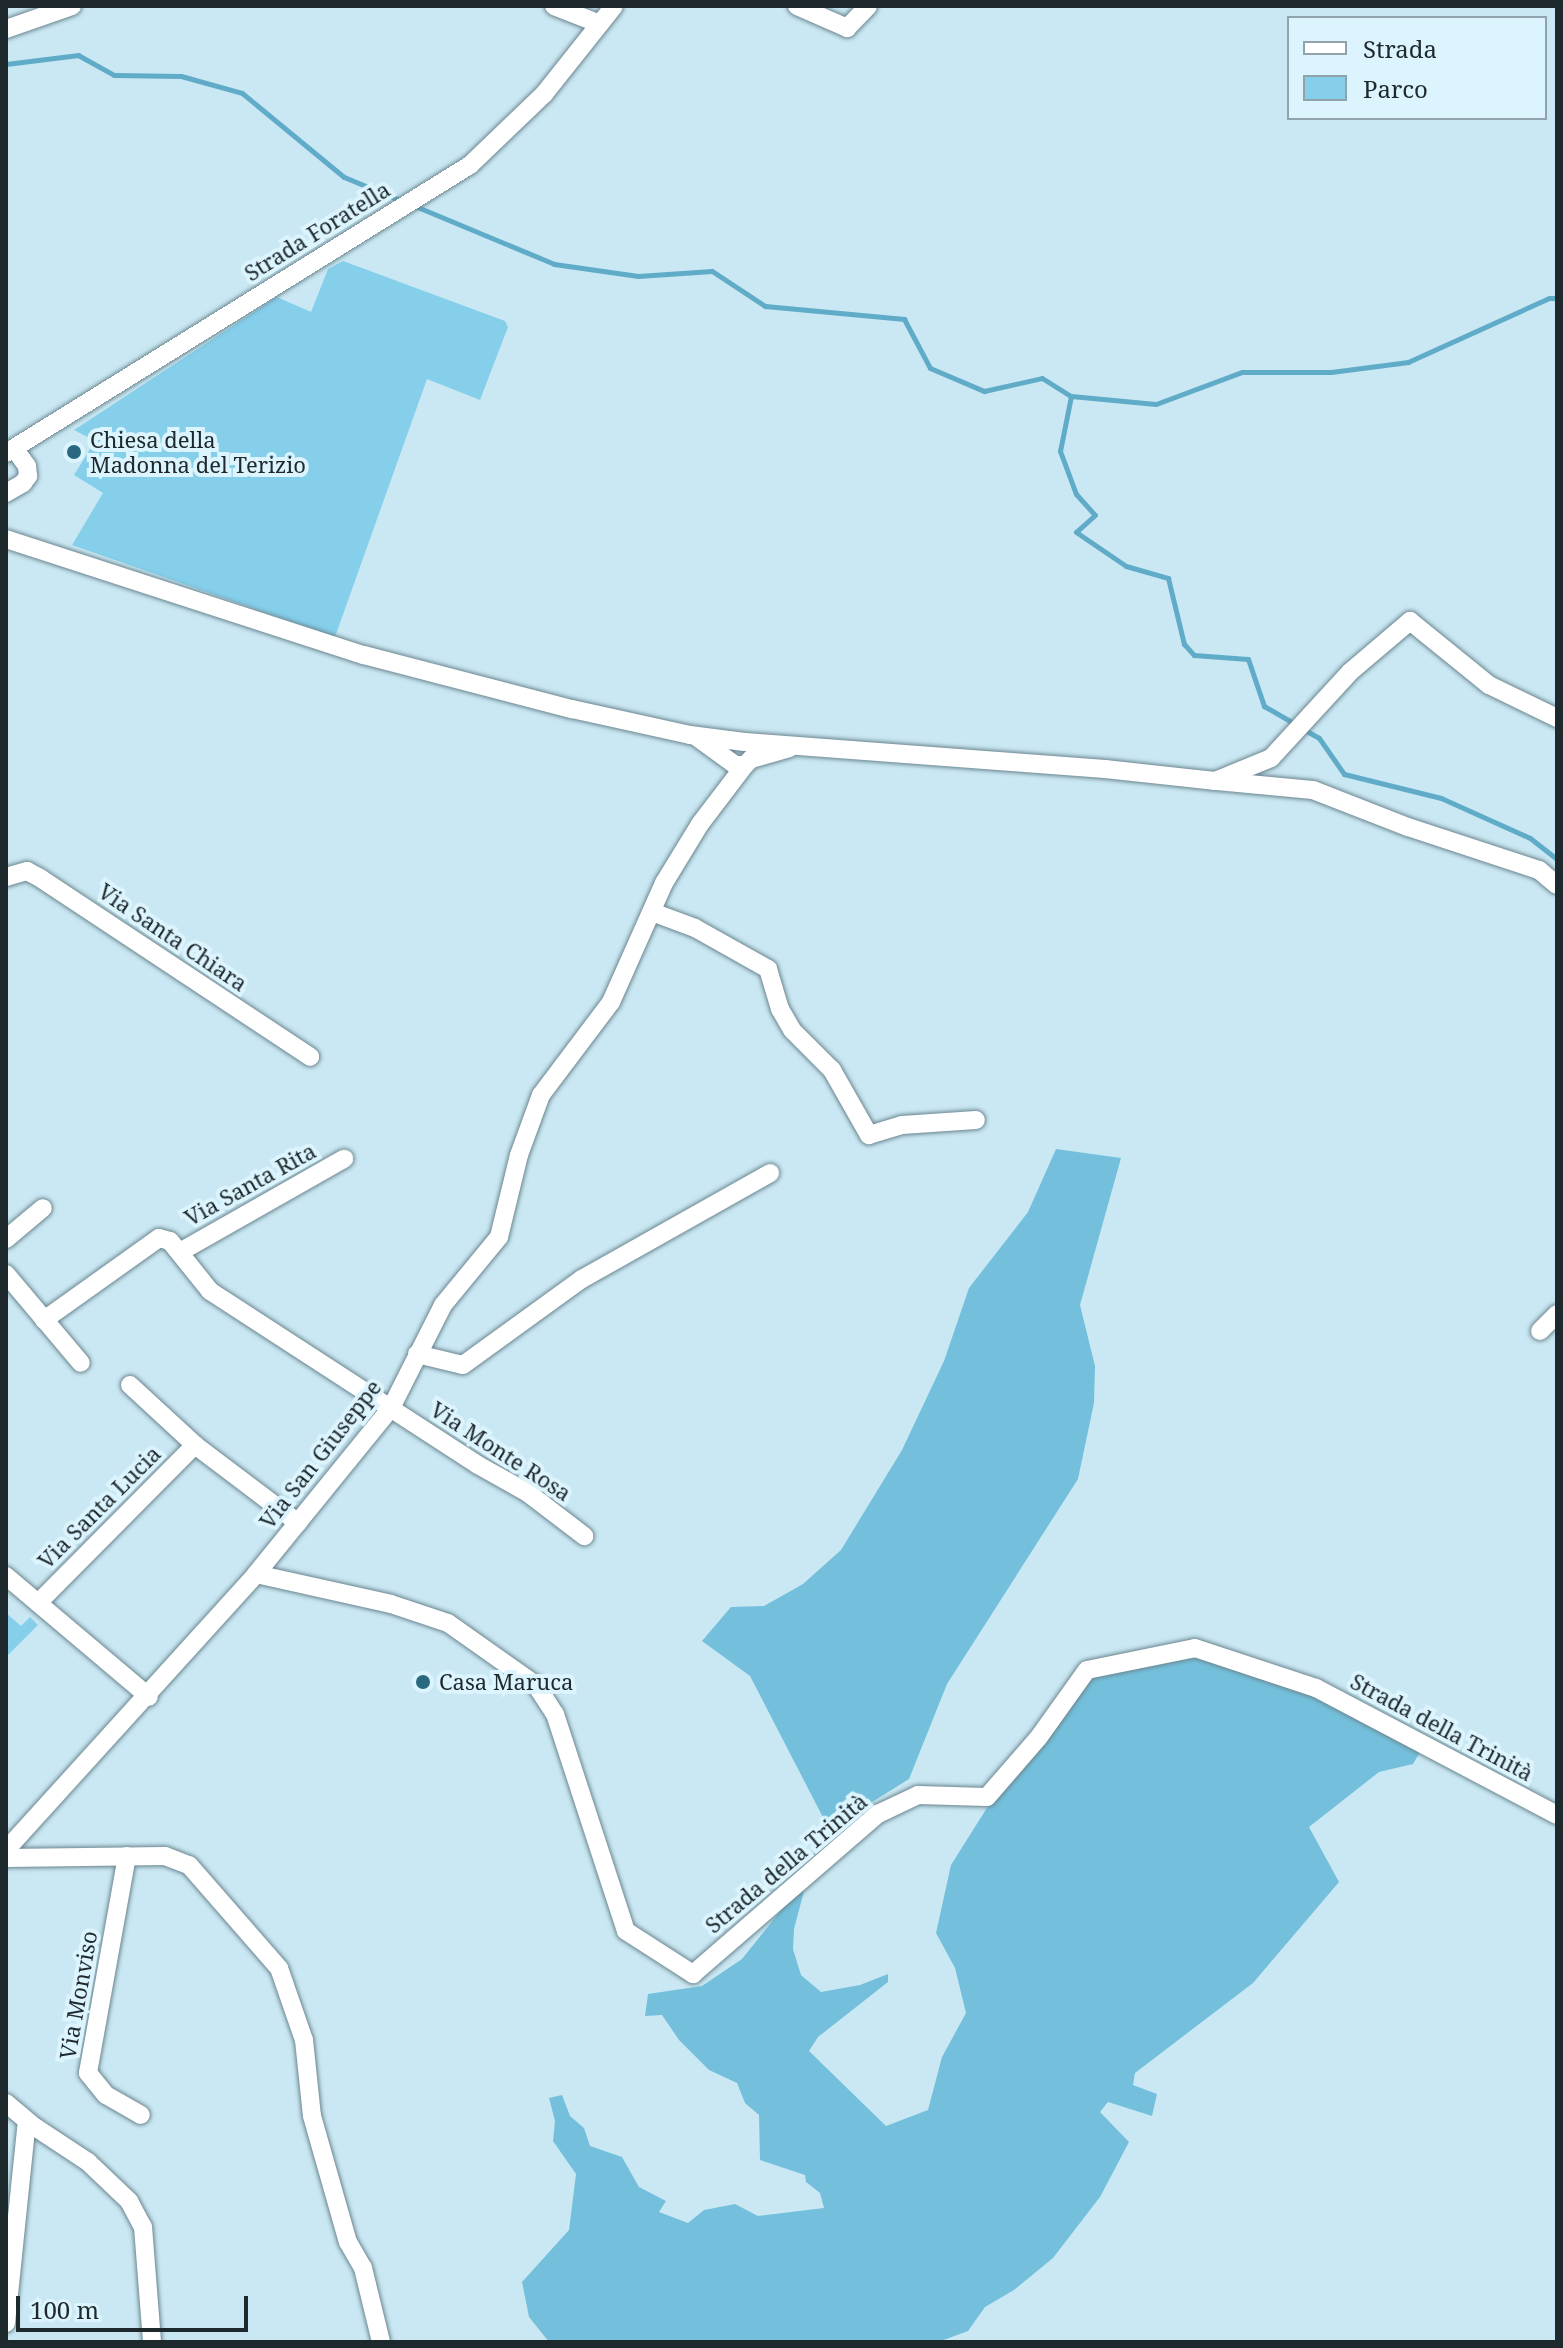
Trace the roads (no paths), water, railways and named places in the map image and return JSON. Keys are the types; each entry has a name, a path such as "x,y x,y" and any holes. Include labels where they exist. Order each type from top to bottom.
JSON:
{"street":[{"path":"554,6 600,24"},
{"name":"Strada Foratella","path":"10,450 470,165 500,140 544,94 614,6"},
{"path":"797,6 847,28 868,6"},
{"path":"6,29 68,7"},
{"path":"6,493 23,483 28,476 27,466 10,450"},
{"path":"6,539 364,655 690,735 740,755 795,745 1105,769 1313,790 1408,827 1539,870 1557,885"},
{"path":"1215,781 1271,758 1350,672 1410,621 1489,685 1557,718"},
{"name":"Via San Giuseppe","path":"6,1850 149,1697 256,1574 391,1408 443,1305 499,1237 519,1155 541,1095 611,1002 664,883 740,755"},
{"name":"Via Santa Chiara","path":"6,877 27,871 40,878 310,1057"},
{"path":"652,912 695,928 768,969 780,1009 792,1030 832,1070 869,1135 902,1125 976,1120"},
{"name":"Via Santa Rita","path":"180,1252 344,1159"},
{"path":"417,1354 463,1365 582,1279 770,1173"},
{"path":"6,1239 43,1208"},
{"path":"44,1320 159,1238 170,1241 180,1252"},
{"name":"Via Monte Rosa","path":"180,1252 210,1291 528,1493 584,1536"},
{"path":"6,1274 81,1363"},
{"path":"1540,1331 1557,1314"},
{"path":"130,1385 195,1445 298,1523"},
{"name":"Via Santa Lucia","path":"38,1603 195,1445"},
{"name":"Strada della Trinità","path":"256,1574 391,1604 448,1623 536,1685 555,1714 626,1931 693,1974 878,1814 918,1795 987,1797 1039,1737 1087,1670 1195,1648 1316,1688 1557,1815"},
{"path":"6,1576 149,1697"},
{"name":"Via Monviso","path":"127,1856 88,2073 106,2095 141,2115"},
{"path":"6,1858 165,1856 189,1865 279,1968 304,2040 312,2116 348,2242 363,2268 381,2342"},
{"path":"6,2103 88,2162 129,2201 143,2227 152,2342"},
{"path":"6,2323 27,2121"}],"waterway":[{"path":"6,64 78,55 114,75 181,76 242,93 344,177 402,201"},
{"path":"415,206 554,264 638,276 712,271 765,306 904,319 930,368 984,391 1042,378 1071,396 1060,451 1076,494 1095,515 1076,532 1126,566 1168,578 1184,644 1194,655 1248,659 1264,706 1295,724"},
{"path":"1071,396 1156,404 1242,372 1331,372 1408,362 1549,298 1557,298"},
{"path":"1303,729 1319,738 1344,774 1441,798 1530,838 1557,859"}],"place":[{"name":"Chiesa della Madonna del Terizio","path":"74,452"},
{"name":"Casa Maruca","path":"423,1682"}]}
